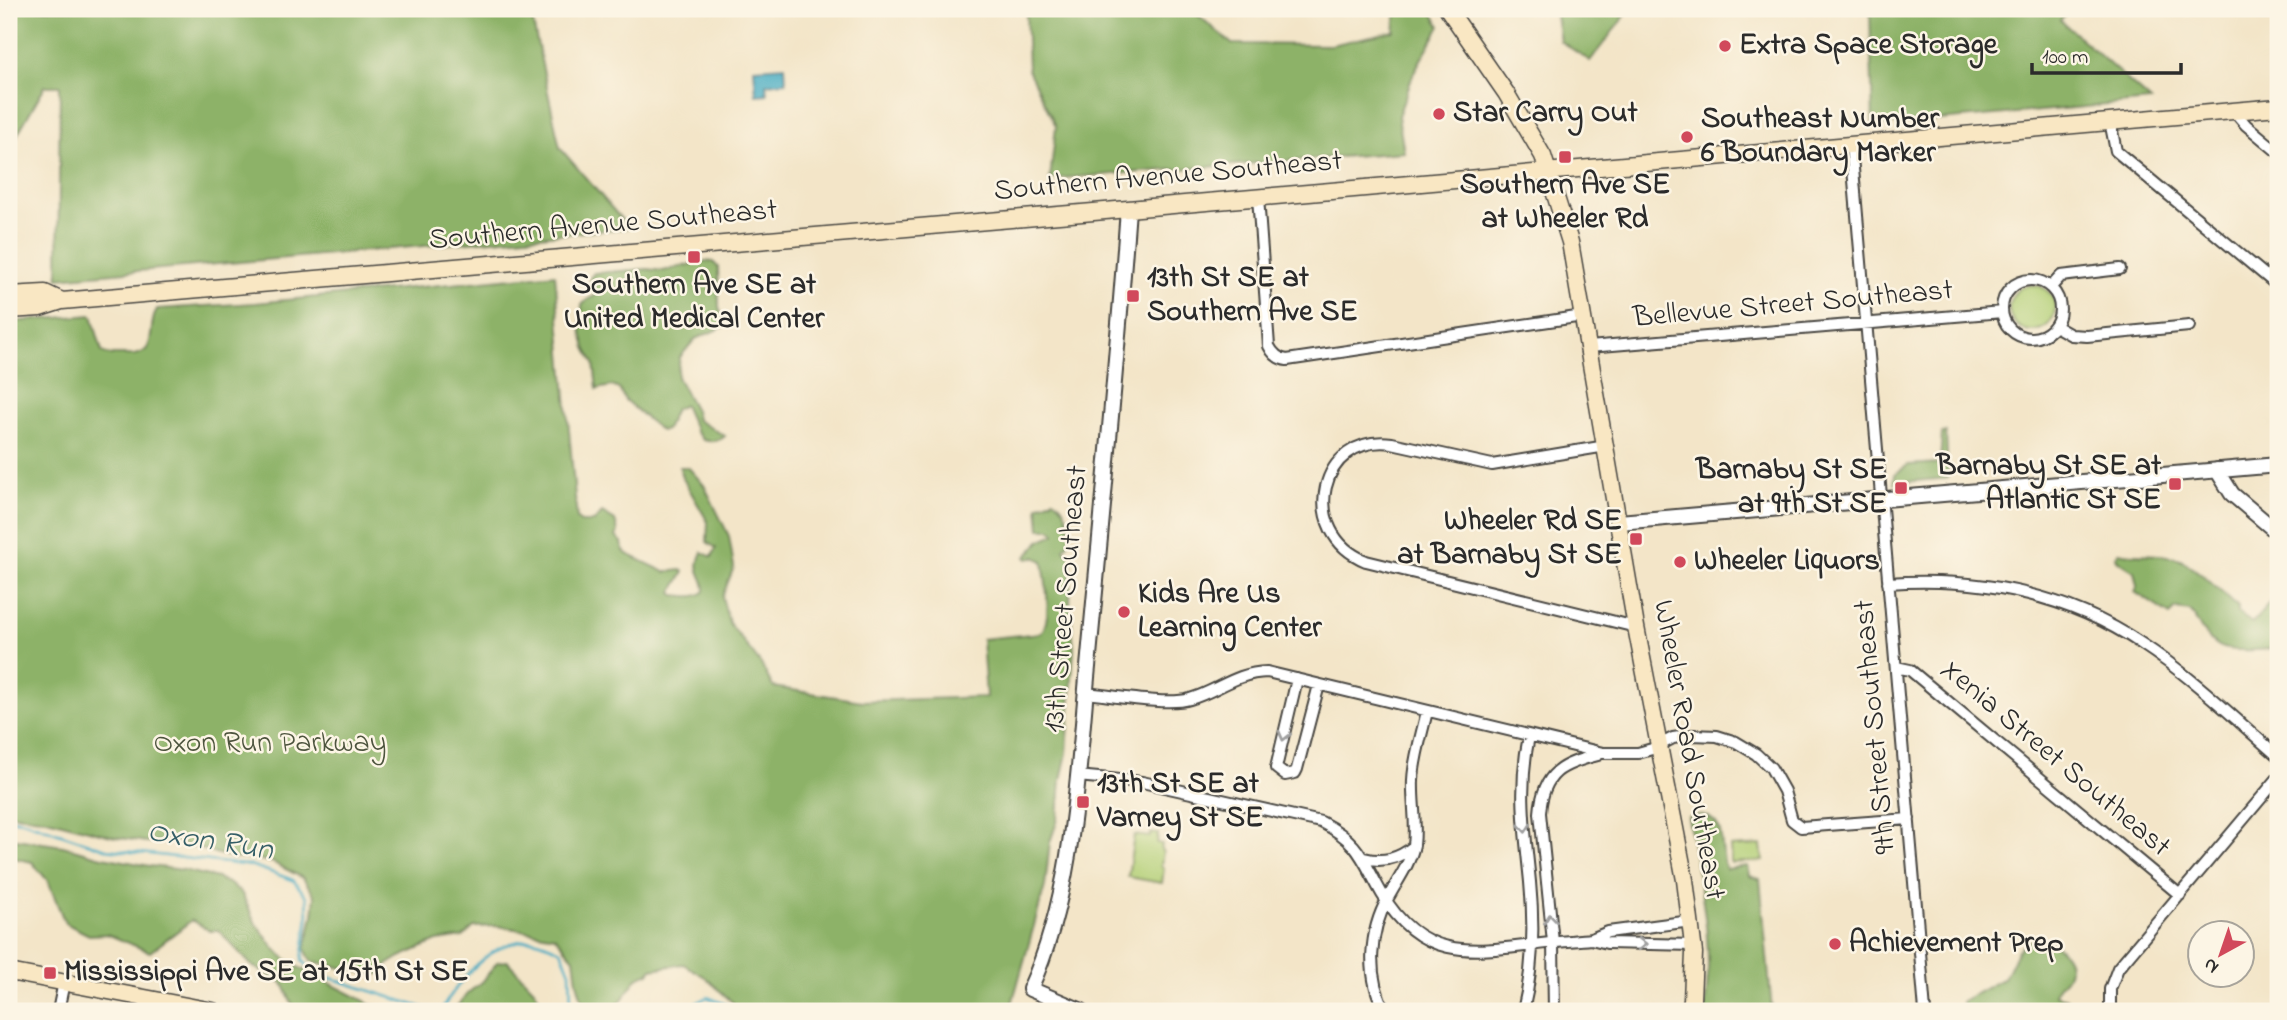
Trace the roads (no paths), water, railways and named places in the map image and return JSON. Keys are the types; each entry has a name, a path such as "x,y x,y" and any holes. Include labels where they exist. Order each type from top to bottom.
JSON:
{"main road":[{"name":"Wheeler Road Southeast","path":"1448,9 1527,126 1548,172 1564,220 1636,626 1685,880 1695,965 1690,1011"},
{"name":"Southern Avenue Southeast","path":"9,310 40,309 62,301 2278,107"},
{"name":"Southern Avenue Southeast","path":"9,295 45,293 62,301"},
{"path":"9,972 213,1011"}],"street":[{"path":"2234,111 2278,152"},
{"path":"2110,121 2116,151 2278,286"},
{"name":"9th Street Southeast","path":"1852,145 1925,1011"},
{"path":"1258,197 1269,346 1279,358 1286,360 1583,316"},
{"name":"13th Street Southeast","path":"1082,1011 1030,989 1059,898 1077,776 1128,209"},
{"path":"2051,288 2061,276 2120,269"},
{"path":"2037,280 2051,288 2060,306 2059,319 2055,326 2042,336 2024,337 2008,327 2002,312 2006,294 2020,282 2037,280"},
{"name":"Bellevue Street Southeast","path":"1588,347 2002,312"},
{"path":"2055,326 2071,335 2087,336 2189,326"},
{"path":"1606,446 1492,466 1392,443 1377,443 1356,449 1337,465 1325,488 1325,514 1340,543 1366,561 1636,626"},
{"path":"1619,522 2278,465"},
{"path":"2217,470 2232,494 2278,533"},
{"path":"1888,583 1940,581 1996,586 2043,597 2085,612 2122,631 2154,652 2278,755"},
{"name":"Xenia Street Southeast","path":"1896,667 1910,670 2179,895"},
{"path":"1085,693 1168,701 1187,700 1252,673 1267,672 1603,753"},
{"path":"1297,679 1276,768 1285,775 1295,773 1297,769 1319,685"},
{"path":"1385,1011 1374,978 1372,953 1375,926 1406,867 1413,847 1416,822 1413,780 1427,711"},
{"path":"1554,1011 1552,942 1540,813 1541,794 1561,767 1603,753 1639,752 1676,737 1702,735 1727,738 1746,747 1763,761 1784,791 1792,820 1801,827 1909,819"},
{"path":"1523,1011 1532,945 1522,789 1529,736"},
{"path":"1077,776 1137,781 1310,819 1345,836 1364,858 1386,901 1400,919 1416,932 1447,947 1487,951 1591,939 1608,932 1691,921"},
{"path":"2110,1011 2110,989 2116,972 2278,778"},
{"path":"1522,789 1545,786"},
{"path":"1364,858 1381,861 1398,858 1413,847"},
{"path":"1530,883 1546,879"},
{"path":"1591,939 1607,943 1694,945"},
{"path":"58,1011 64,982"}],"water":[{"path":"785,66 786,82 766,84 767,94 756,95 754,68"}],"waterway":[{"name":"Oxon Run","path":"9,819 23,821 106,849 253,866 293,880 307,897 308,918 302,960 315,973 424,1008 441,1011 467,975 502,947 531,940 542,942 561,950 570,972 571,1006 574,1011"},
{"name":"Oxon Run","path":"683,1011 707,997 728,1005 733,1011"}],"place":[{"name":"Extra Space Storage","path":"1725,46"},
{"name":"Star Carry Out","path":"1439,114"},
{"name":"Southeast Number 6 Boundary Marker","path":"1687,137"},
{"name":"Southern Ave SE at Wheeler Rd","path":"1565,157"},
{"name":"Southern Ave SE at United Medical Center","path":"694,257"},
{"name":"13th St SE at Southern Ave SE","path":"1133,296"},
{"name":"Barnaby St SE at Atlantic St SE","path":"2175,484"},
{"name":"Barnaby St SE at 9th St SE","path":"1901,488"},
{"name":"Wheeler Rd SE at Barnaby St SE","path":"1636,539"},
{"name":"Wheeler Liquors","path":"1680,562"},
{"name":"Kids Are Us Learning Center","path":"1124,612"},
{"name":"13th St SE at Varney St SE","path":"1083,802"},
{"name":"Achievement Prep","path":"1835,944"},
{"name":"Mississippi Ave SE at 15th St SE","path":"50,973"}],"park label":[{"name":"Oxon Run Parkway","path":"270,744"}]}
